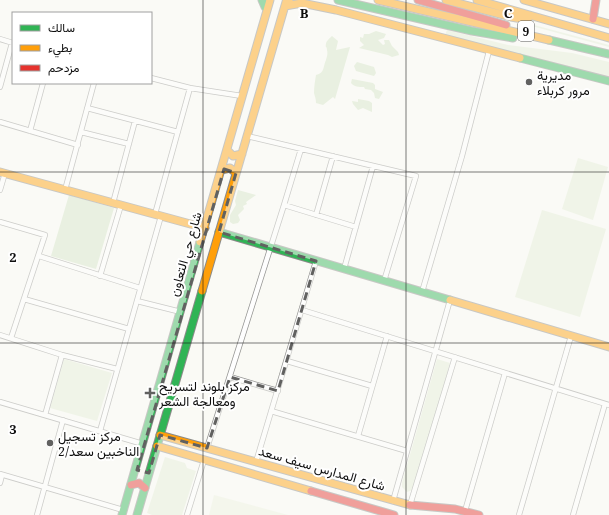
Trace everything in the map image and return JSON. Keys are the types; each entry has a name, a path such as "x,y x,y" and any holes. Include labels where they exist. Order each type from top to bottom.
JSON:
{"main road":[{"name":"شارع حي التعاون","path":"123,513 270,0"},
{"path":"338,0 472,31 510,38 538,38"},
{"path":"378,0 575,46"},
{"name":"9","path":"418,0 575,46 609,54"},
{"name":"9","path":"446,0 511,17 578,30 609,38"},
{"path":"477,0 578,30"},
{"path":"524,0 609,24"},
{"path":"594,19 596,0"},
{"path":"264,2 264,22"},
{"name":"شارع حي التعاون","path":"137,515 287,2"},
{"path":"287,2 292,4 306,4 609,82"},
{"path":"227,150 233,156 242,154"},
{"path":"221,170 230,168 236,173"},
{"path":"2,173 205,228"},
{"path":"219,232 609,347"},
{"name":"شارع المدارس سيف سعد","path":"160,435 393,501 410,505 442,507 479,515"},
{"name":"شارع المدارس سيف سعد","path":"157,446 394,515"},
{"path":"136,468 142,473 149,473"},
{"path":"275,480 279,477 280,468"},
{"path":"289,484 288,479 293,472"},
{"path":"131,485 139,483 145,488"}],"street":[{"path":"0,39 12,43"},
{"path":"0,87 12,46"},
{"path":"422,292 462,156 489,51"},
{"path":"152,78 190,88 242,96"},
{"path":"30,131 42,84"},
{"path":"65,190 94,84"},
{"path":"100,431 137,301 190,88"},
{"path":"87,108 178,132"},
{"path":"113,203 135,121"},
{"path":"0,122 78,145"},
{"path":"81,132 129,144"},
{"path":"247,136 416,176 384,281"},
{"path":"207,448 301,149"},
{"path":"316,215 333,156"},
{"path":"344,269 373,166"},
{"path":"0,190 2,173"},
{"path":"100,276 121,205"},
{"path":"284,206 356,227"},
{"path":"0,222 45,235 11,338"},
{"path":"38,256 140,288"},
{"path":"256,462 316,261"},
{"path":"24,299 129,329"},
{"path":"393,501 450,300"},
{"path":"137,301 180,312"},
{"path":"302,310 607,404 573,515"},
{"path":"0,335 62,355 117,369"},
{"path":"358,436 388,336"},
{"path":"519,515 571,336"},
{"path":"45,415 62,355"},
{"path":"410,505 455,357"},
{"path":"287,361 372,386"},
{"path":"465,511 505,373"},
{"path":"230,377 278,391"},
{"path":"0,402 143,444"},
{"path":"272,411 407,451"},
{"path":"37,515 63,420"},
{"path":"187,515 204,460"},
{"path":"0,483 1,475 44,487 123,513"}],"highlighted area":[{"path":"224,169 236,173 219,232 316,261 278,391 230,377 207,448 160,435 149,473 137,470"}],"green space":[{"path":"517,22 534,25 609,45 609,47"},
{"path":"447,30 508,45 572,53 609,62 609,77 445,35"},
{"path":"376,31 386,34 384,38 378,40 383,45 385,44 384,40 389,40 399,55 392,57 359,48 364,45 360,41 360,37 363,38 364,34 369,34"},
{"path":"332,36 338,41 336,50 350,47 335,99 333,97 323,105 316,103 314,93 316,75 322,71 327,53 326,43"},
{"path":"357,62 374,67 376,73 374,76 356,71 354,66"},
{"path":"352,79 373,83 375,85 375,89 383,92 379,99 375,98 374,93 371,90 352,84"},
{"path":"358,99 372,103 372,112 363,108 358,110 352,101 358,102"},
{"path":"578,158 608,167 593,220 562,209"},
{"path":"238,190 256,195 246,202 247,204 243,206 244,209 238,215 240,220 238,223 233,224 230,222 230,215 236,205 235,201"},
{"path":"69,195 114,208 96,269 51,256"},
{"path":"542,210 606,229 580,317 515,297"},
{"path":"64,359 112,373 97,421 50,408"},
{"path":"437,359 450,363 417,484 407,492 402,487 402,483"},
{"path":"165,457 185,463 187,468 196,471 182,515 152,515 147,513"},
{"path":"214,495 288,515 209,515"}],"traffic: fast":[{"path":"262,0 265,7"},
{"path":"338,0 472,31 513,38"},
{"path":"549,40 609,54"},
{"path":"520,58 609,81"},
{"path":"219,232 450,300"},
{"path":"122,515 200,242"},
{"path":"137,515 202,291"}],"traffic: slow":[{"path":"200,242 270,0"},
{"path":"285,6 289,0"},
{"path":"378,0 549,40"},
{"path":"446,0 528,20"},
{"path":"477,0 609,38"},
{"path":"524,0 609,24"},
{"path":"202,291 286,2"},
{"path":"285,6 302,3 336,10 520,58"},
{"path":"227,150 233,156 242,154"},
{"path":"221,170 230,168 236,173"},
{"path":"0,172 205,228"},
{"path":"450,300 609,347"},
{"path":"160,435 410,505"},
{"path":"157,446 311,491"}],"traffic: jam":[{"path":"418,0 506,25"},
{"path":"593,19 596,0"},
{"path":"131,485 139,483 145,488"},
{"path":"311,491 394,515"},
{"path":"410,505 455,509 479,515"}],"place":[{"name":"مديرية مرور كربلاء","path":"529,82"},
{"name":"مركز بلوند لتسريح ومعالجة الشعر","path":"150,393"},
{"name":"مركز تسجيل الناخبين سعد/2","path":"50,443"}]}
